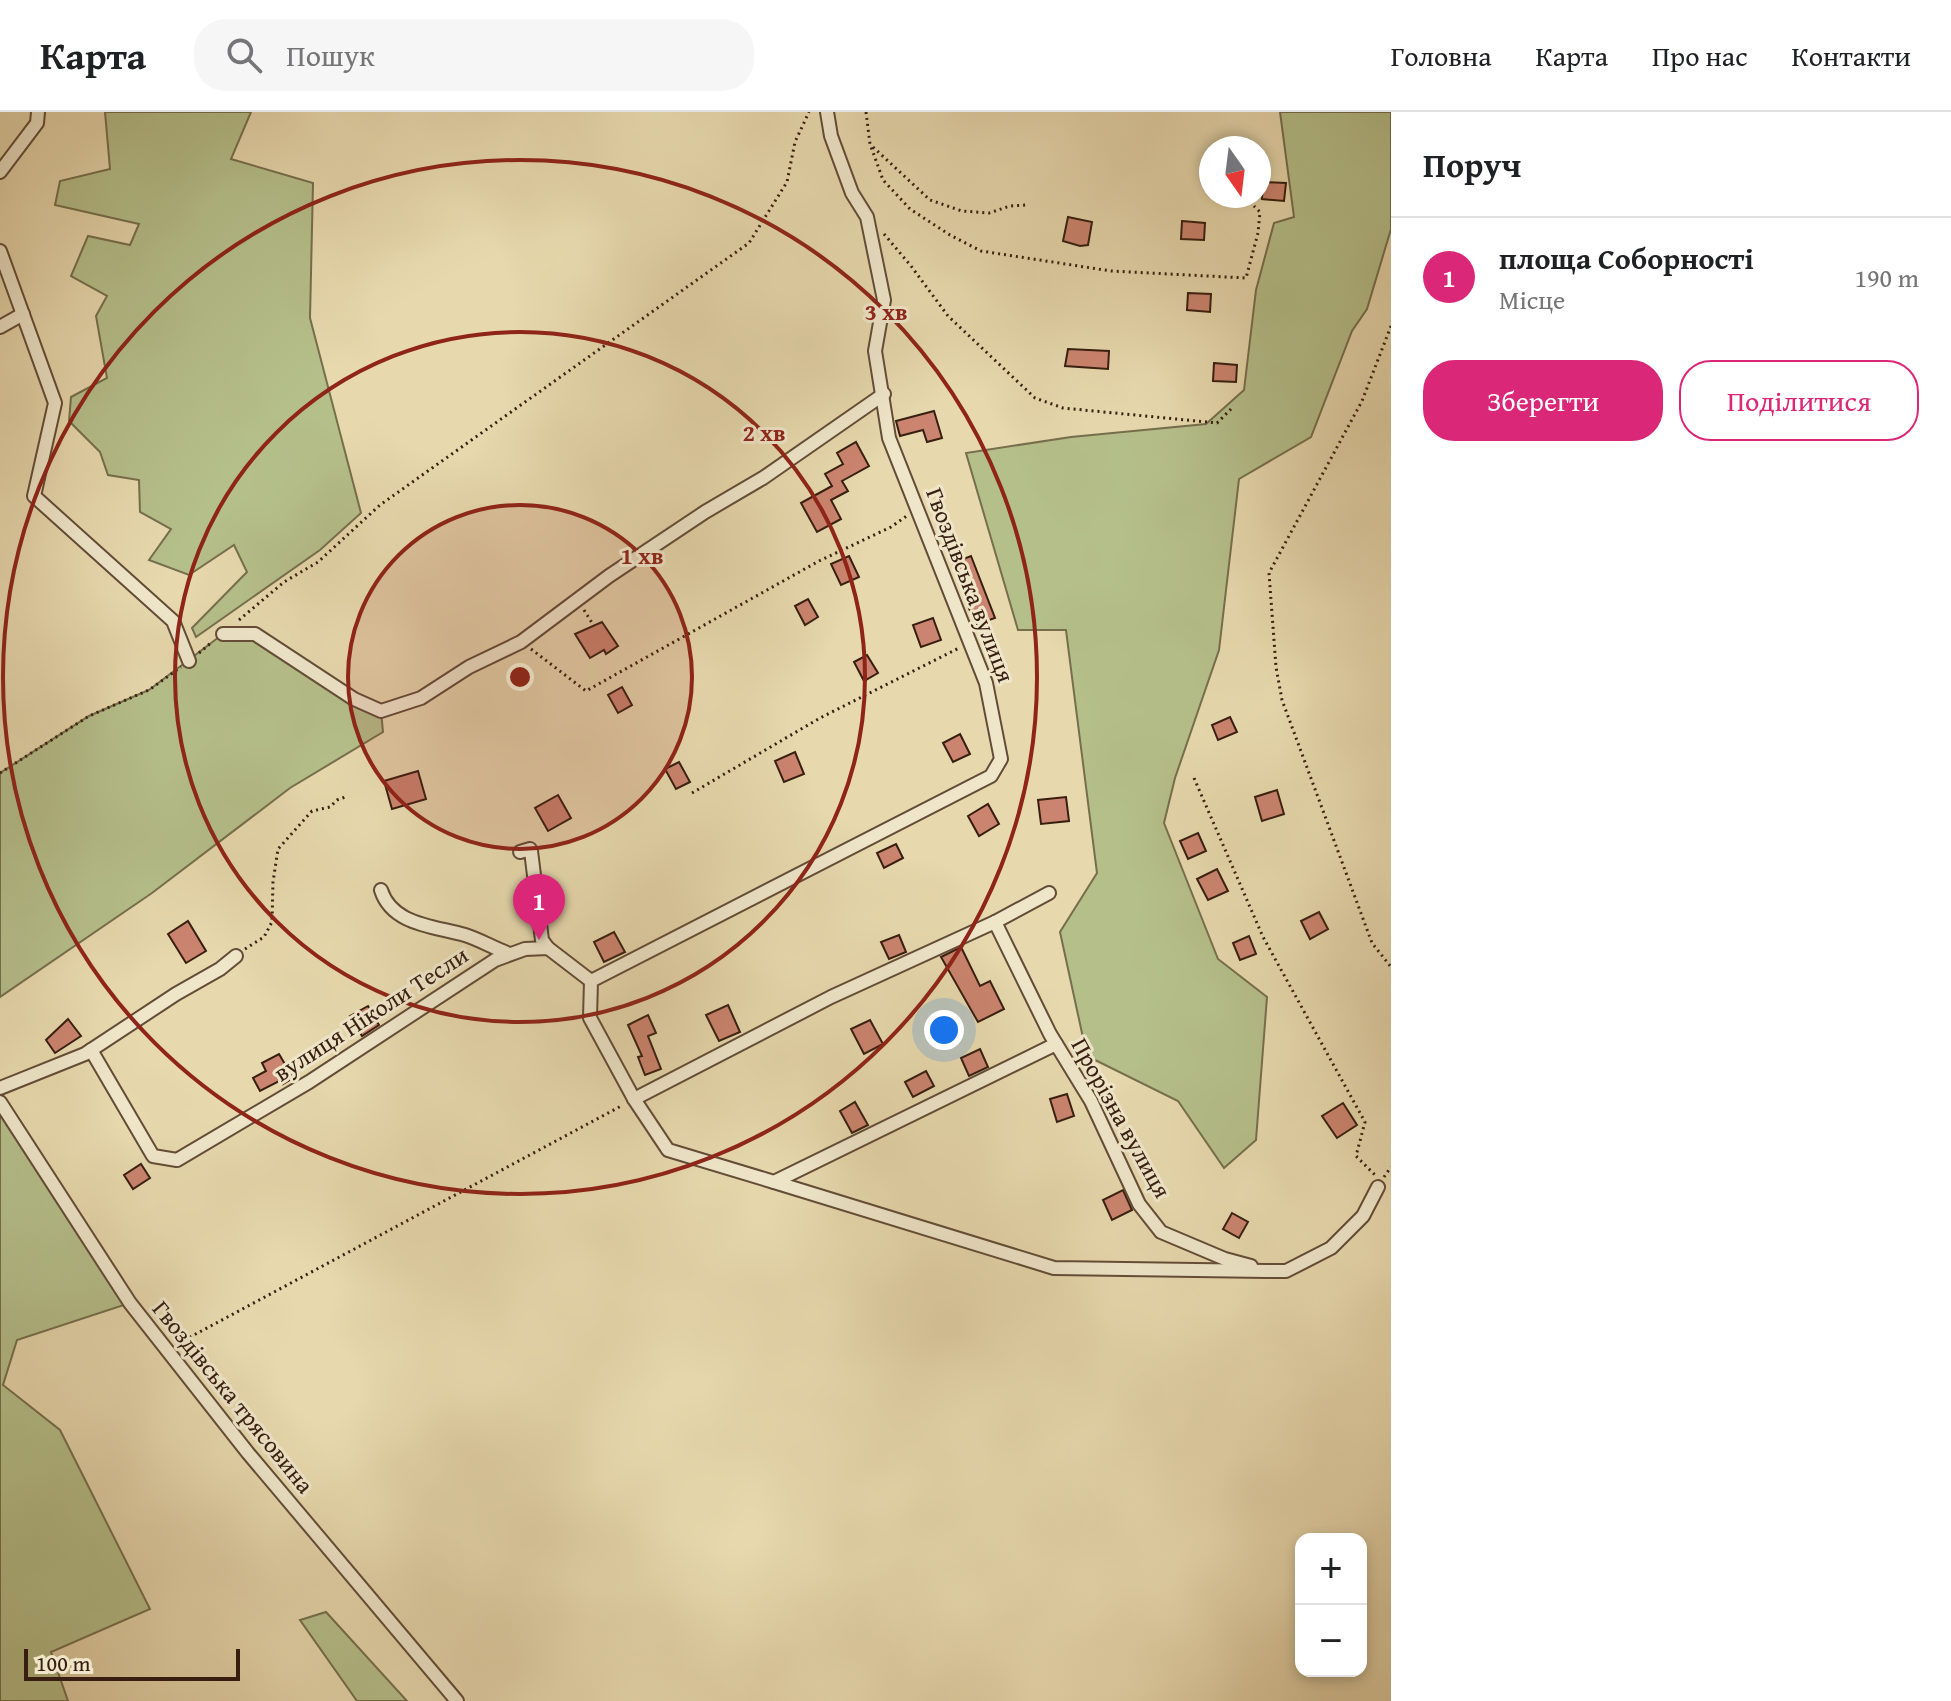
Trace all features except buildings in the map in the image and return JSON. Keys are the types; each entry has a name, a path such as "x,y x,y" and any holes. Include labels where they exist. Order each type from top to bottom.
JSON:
{"street":[{"path":"0,172 37,123 38,112"},
{"name":"Гвоздівська вулиця","path":"591,983 991,776 1001,759 986,683 889,438 875,351 884,300 867,217 852,193 831,136 827,112"},
{"path":"0,251 55,403 34,496 173,621 189,661"},
{"path":"0,327 23,314"},
{"path":"223,634 255,634 354,699 381,711 421,698 469,667 521,642 705,512 763,478 884,394"},
{"path":"525,851 542,940 591,983 590,1018 634,1099 668,1150 1054,1268 1286,1271 1331,1248 1363,1216 1378,1187"},
{"path":"381,890 386,904 399,915 482,941 510,954"},
{"path":"634,1099 831,997 995,922 1049,893"},
{"name":"Прорізна вулиця","path":"995,922 1056,1044 1091,1101 1139,1204 1161,1232 1225,1259 1267,1271"},
{"name":"вулиця Ніколи Тесли","path":"91,1050 153,1156 177,1160 309,1082 495,960 525,949 548,948"},
{"path":"0,1088 91,1050 236,956"},
{"path":"774,1182 1056,1044"},
{"name":"Гвоздівська трясовина","path":"0,1102 130,1303 248,1453 457,1701"}],"path":[{"path":"0,773 89,716 149,690 223,634 284,582 318,562 380,505 749,243 787,182 795,142 809,112"},
{"path":"866,112 870,144 883,180 910,209 981,251 1111,271 1246,278 1258,233 1260,212 1256,208"},
{"path":"870,144 930,200 962,211 989,213 1010,206 1027,205"},
{"path":"867,217 911,266 948,316 1035,398 1063,408 1217,423 1231,409"},
{"path":"1391,326 1362,401 1269,573 1276,667 1282,700 1372,943 1391,967"},
{"path":"521,642 586,691 819,561 891,527 918,508"},
{"path":"577,600 594,626"},
{"path":"692,793 820,718 970,643"},
{"path":"1194,778 1263,937 1365,1122 1356,1156 1373,1171 1378,1187"},
{"path":"236,956 264,937 272,922 278,849 312,811 330,807 348,796"},
{"path":"167,1349 634,1099"},
{"path":"1378,1187 1391,1167"}],"green space":[{"path":"105,112 251,112 231,159 313,183 310,318 361,513 320,550 196,637 192,628 247,572 234,545 189,575 149,560 171,529 140,512 139,480 108,475 100,452 69,421 71,397 107,378 96,316 107,296 71,276 88,236 130,245 139,224 55,205 60,181 110,169"},
{"path":"1280,112 1391,112 1391,229 1367,309 1352,331 1311,437 1239,479 1219,650 1175,778 1164,823 1218,959 1267,997 1256,1140 1224,1168 1178,1101 1087,1056 1060,932 1097,873 1066,630 1018,630 966,453 1071,437 1206,424 1244,390 1256,290 1274,223 1294,217"},
{"path":"223,634 255,634 381,711 383,732 290,788 152,893 0,997 0,773 89,716 149,690"},
{"path":"0,1102 130,1303 17,1340 3,1385 60,1430 150,1609 51,1652 68,1701 0,1701"},
{"path":"326,1612 407,1701 357,1701 300,1620"}],"place":[{"name":"площа Соборності","path":"539,940"}]}
